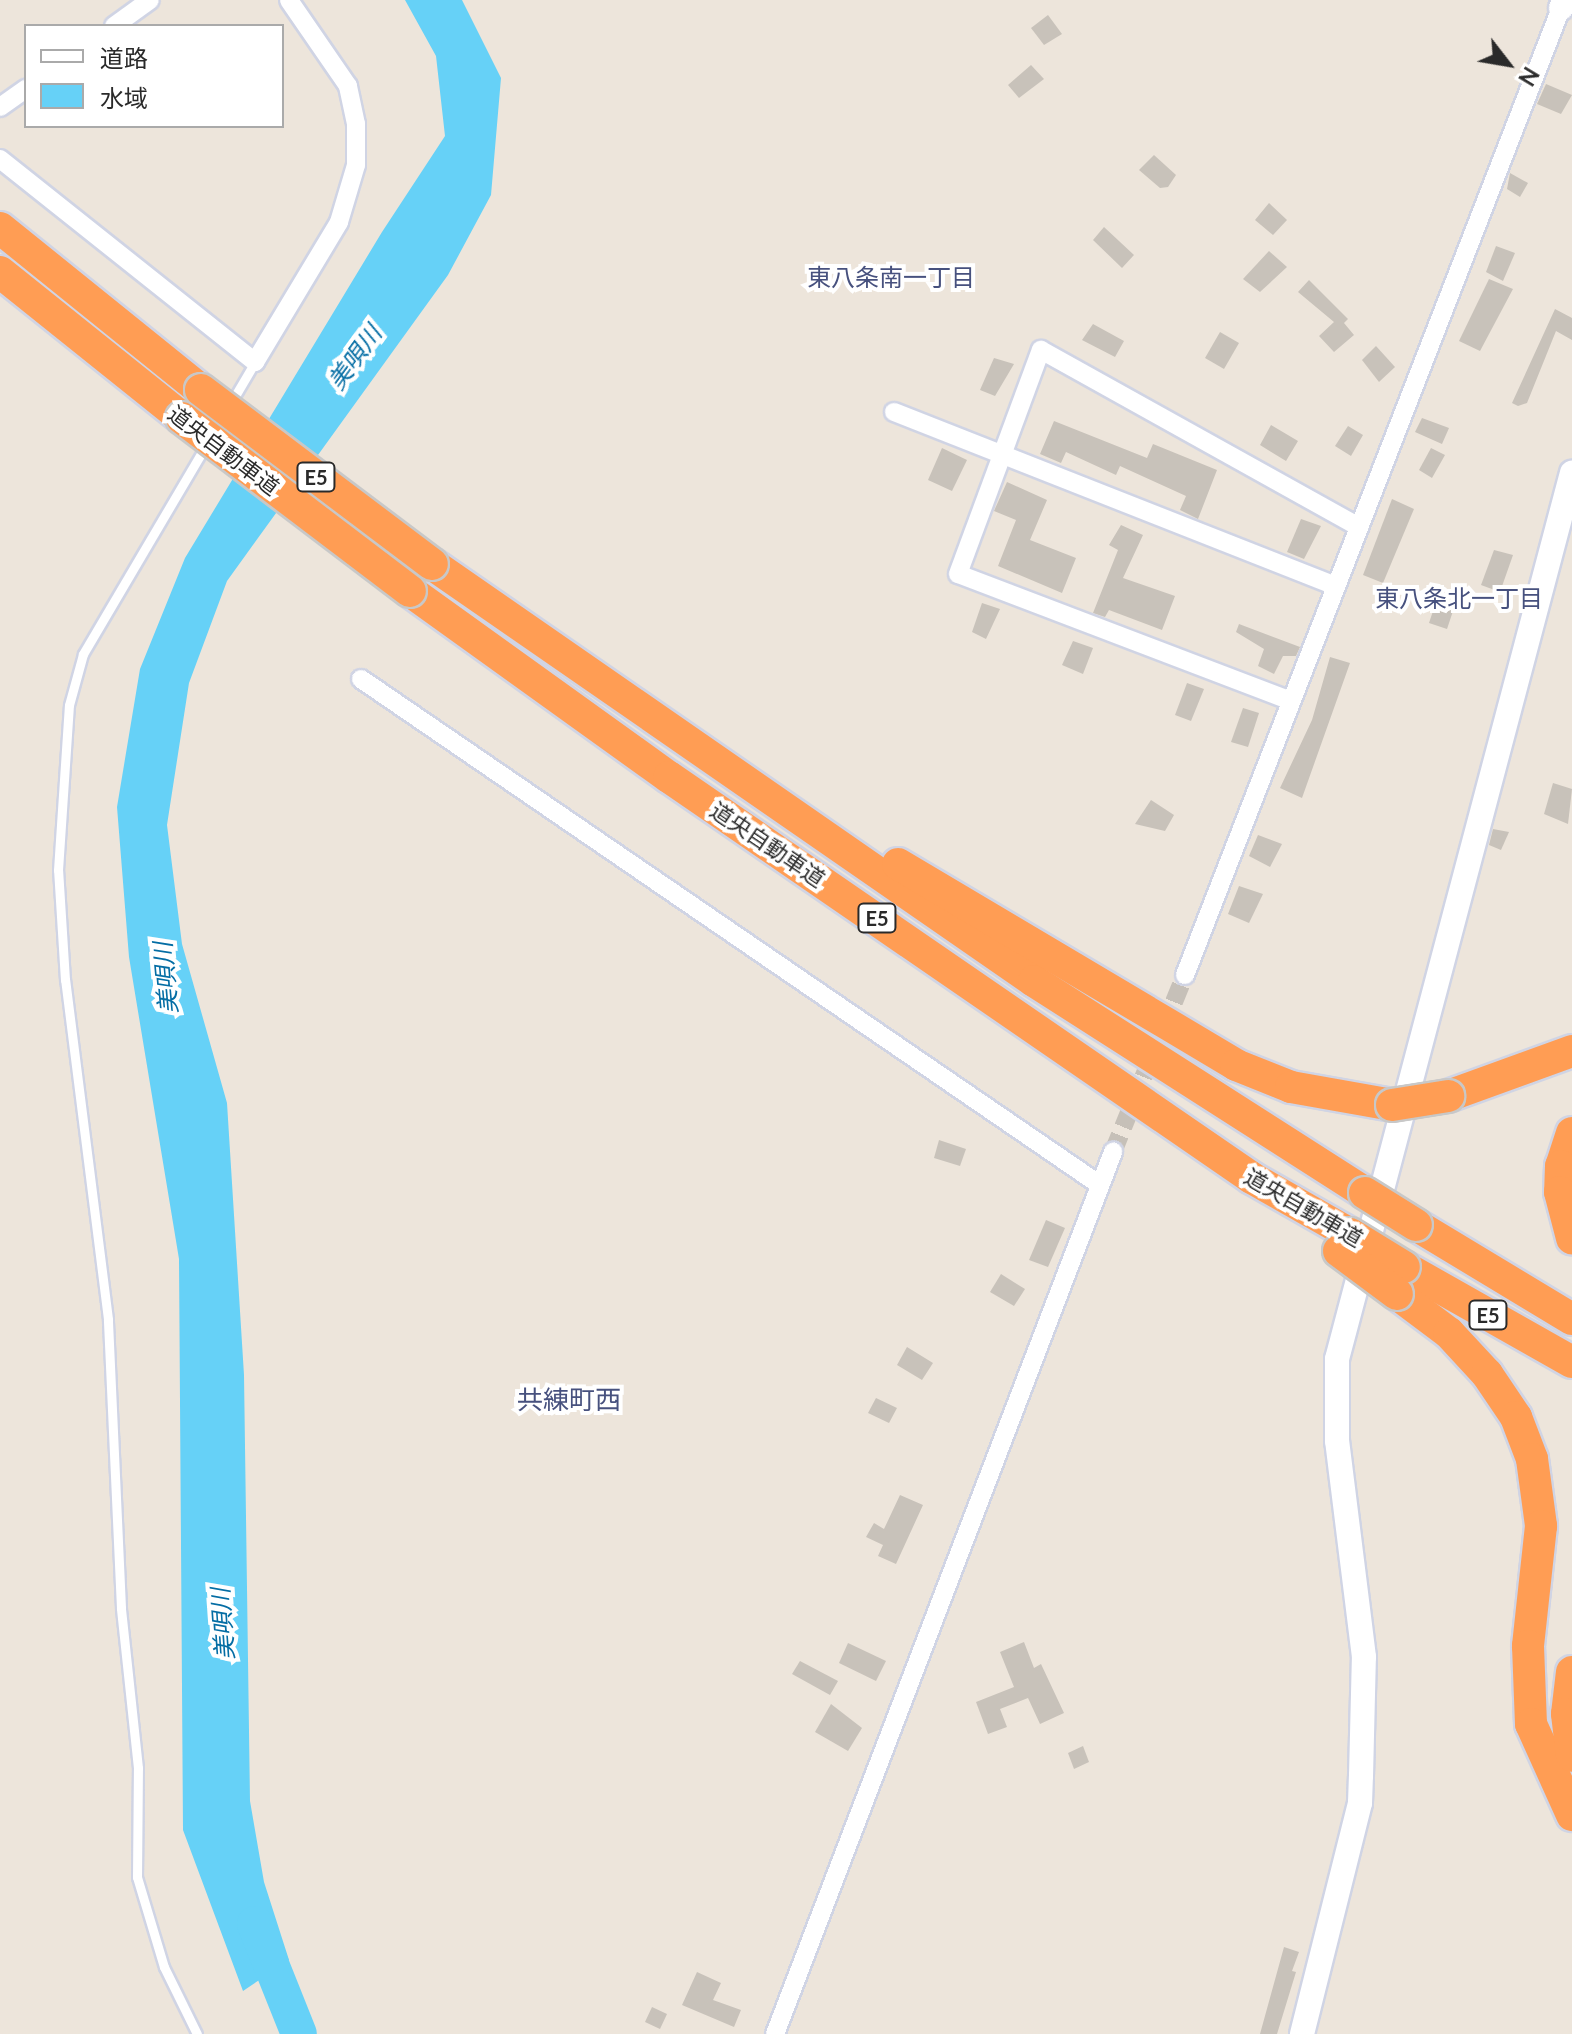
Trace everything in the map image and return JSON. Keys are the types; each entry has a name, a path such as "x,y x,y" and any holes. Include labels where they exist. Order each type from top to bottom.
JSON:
{"highway":[{"name":"道央自動車道","path":"0,228 201,390 432,564 613,694 1034,981 1365,1193 1572,1319"},
{"name":"道央自動車道","path":"0,272 182,418 410,591 669,777 1400,1280 1572,1362"},
{"path":"613,694 1236,1065 1291,1087 1392,1105 1448,1096 1572,1051"},
{"path":"1572,1133 1560,1192 1572,1238"},
{"path":"1400,1280 1487,1374 1516,1417 1532,1459 1541,1526 1528,1646 1531,1724 1572,1815"},
{"path":"1572,1672 1567,1714 1572,1756"}],"street":[{"path":"117,24 150,0"},
{"path":"0,159 255,362 339,222 356,165 356,124 348,86 289,0"},
{"path":"1185,975 1560,3"},
{"path":"0,107 24,90"},
{"path":"1291,701 958,574 1041,350 1359,527"},
{"path":"894,412 1336,586"},
{"path":"1302,2034 1360,1803 1364,1657 1337,1441 1337,1359 1572,473"},
{"path":"361,679 1097,1183"},
{"path":"775,2034 1097,1183 1113,1152"}],"lane":[{"path":"197,2034 164,1967 137,1877 138,1768 121,1608 108,1319 65,980 58,870 69,705 83,654 255,362"}],"water":[{"path":"405,0 462,0 501,78 491,195 448,275 227,581 189,683 167,825 182,944 227,1103 244,1375 250,1801 264,1882 289,1960 243,1991 183,1830 179,1259 129,957 117,807 140,669 185,558 382,232 445,136 436,56"}],"building":[{"path":"1048,15 1062,34 1044,45 1031,28"},
{"path":"1031,65 1044,79 1019,98 1008,85"},
{"path":"1546,84 1572,95 1561,114 1537,104"},
{"path":"1154,155 1176,175 1168,187 1160,188 1139,170"},
{"path":"1510,173 1528,183 1520,197 1507,189"},
{"path":"1269,203 1287,220 1273,235 1255,220"},
{"path":"1104,227 1134,255 1122,268 1093,240"},
{"path":"1496,246 1515,253 1503,281 1486,272"},
{"path":"1269,251 1287,267 1260,292 1243,279"},
{"path":"1489,279 1513,289 1480,351 1459,341"},
{"path":"1309,280 1348,319 1344,323 1354,335 1334,352 1319,336 1334,322 1298,292"},
{"path":"1555,309 1572,318 1572,340 1556,331 1527,403 1518,406 1512,403"},
{"path":"1093,324 1124,341 1115,357 1082,340"},
{"path":"1220,332 1239,343 1224,369 1205,358"},
{"path":"1376,346 1395,367 1379,382 1362,360"},
{"path":"994,358 1014,364 995,396 980,390"},
{"path":"1422,418 1449,428 1442,444 1415,432"},
{"path":"1054,421 1147,458 1153,444 1217,470 1198,519 1180,510 1186,496 1120,466 1116,475 1066,452 1061,463 1040,454"},
{"path":"1271,425 1298,441 1286,461 1260,445"},
{"path":"1348,426 1363,435 1351,456 1335,446"},
{"path":"942,448 967,460 952,491 928,480"},
{"path":"1431,448 1445,455 1432,478 1419,470"},
{"path":"1007,482 1047,500 1030,540 1076,558 1062,593 998,566 1016,520 994,511"},
{"path":"1392,499 1414,509 1383,583 1363,575"},
{"path":"1301,519 1321,526 1304,559 1287,552"},
{"path":"1121,525 1143,535 1123,578 1175,596 1162,630 1109,610 1105,617 1093,613 1118,550 1109,545"},
{"path":"1494,550 1513,555 1500,592 1481,585"},
{"path":"1436,602 1454,608 1447,629 1429,623"},
{"path":"982,603 1000,609 986,639 972,632"},
{"path":"1239,624 1300,647 1296,656 1283,656 1274,674 1258,666 1264,649 1236,632"},
{"path":"1073,641 1093,648 1083,674 1062,665"},
{"path":"1330,657 1350,663 1302,798 1280,788 1312,720"},
{"path":"1187,683 1204,689 1191,721 1175,715"},
{"path":"1243,708 1259,713 1248,747 1231,742"},
{"path":"1553,783 1572,789 1568,824 1544,814"},
{"path":"1151,800 1174,815 1165,831 1135,824"},
{"path":"1493,829 1509,832 1501,850 1489,845"},
{"path":"1258,835 1282,844 1270,867 1249,856"},
{"path":"1239,886 1263,894 1249,923 1228,914"},
{"path":"939,1140 966,1149 960,1166 934,1158"},
{"path":"1046,1220 1065,1228 1048,1267 1029,1260"},
{"path":"1001,1274 1025,1289 1014,1306 990,1292"},
{"path":"907,1347 933,1363 922,1380 897,1365"},
{"path":"876,1398 897,1408 889,1423 868,1413"},
{"path":"900,1495 923,1505 896,1564 878,1556 883,1545 866,1537 874,1523 884,1529"},
{"path":"1024,1642 1034,1668 1041,1664 1064,1713 1040,1724 1028,1698 1000,1709 1007,1727 988,1734 976,1702 1014,1687 1000,1652"},
{"path":"848,1643 886,1661 876,1681 839,1663"},
{"path":"800,1661 838,1681 830,1695 792,1674"},
{"path":"831,1704 862,1728 848,1751 815,1732"},
{"path":"1083,1746 1089,1762 1074,1769 1068,1753"},
{"path":"1284,1947 1299,1952 1292,1971 1296,1972 1277,2034 1260,2034"},
{"path":"697,1972 721,1983 713,2000 741,2010 734,2027 682,2005"},
{"path":"652,2007 667,2014 660,2029 645,2022"}],"waterway":[{"name":"美唄川","path":"255,1924 299,2034"}],"tunnel":[{"path":"1113,1152 1185,975"}],"district":[{"name":"東八条南一丁目","path":"891,277"},
{"name":"東八条北一丁目","path":"1459,598"},
{"name":"共練町西","path":"569,1400"}]}
